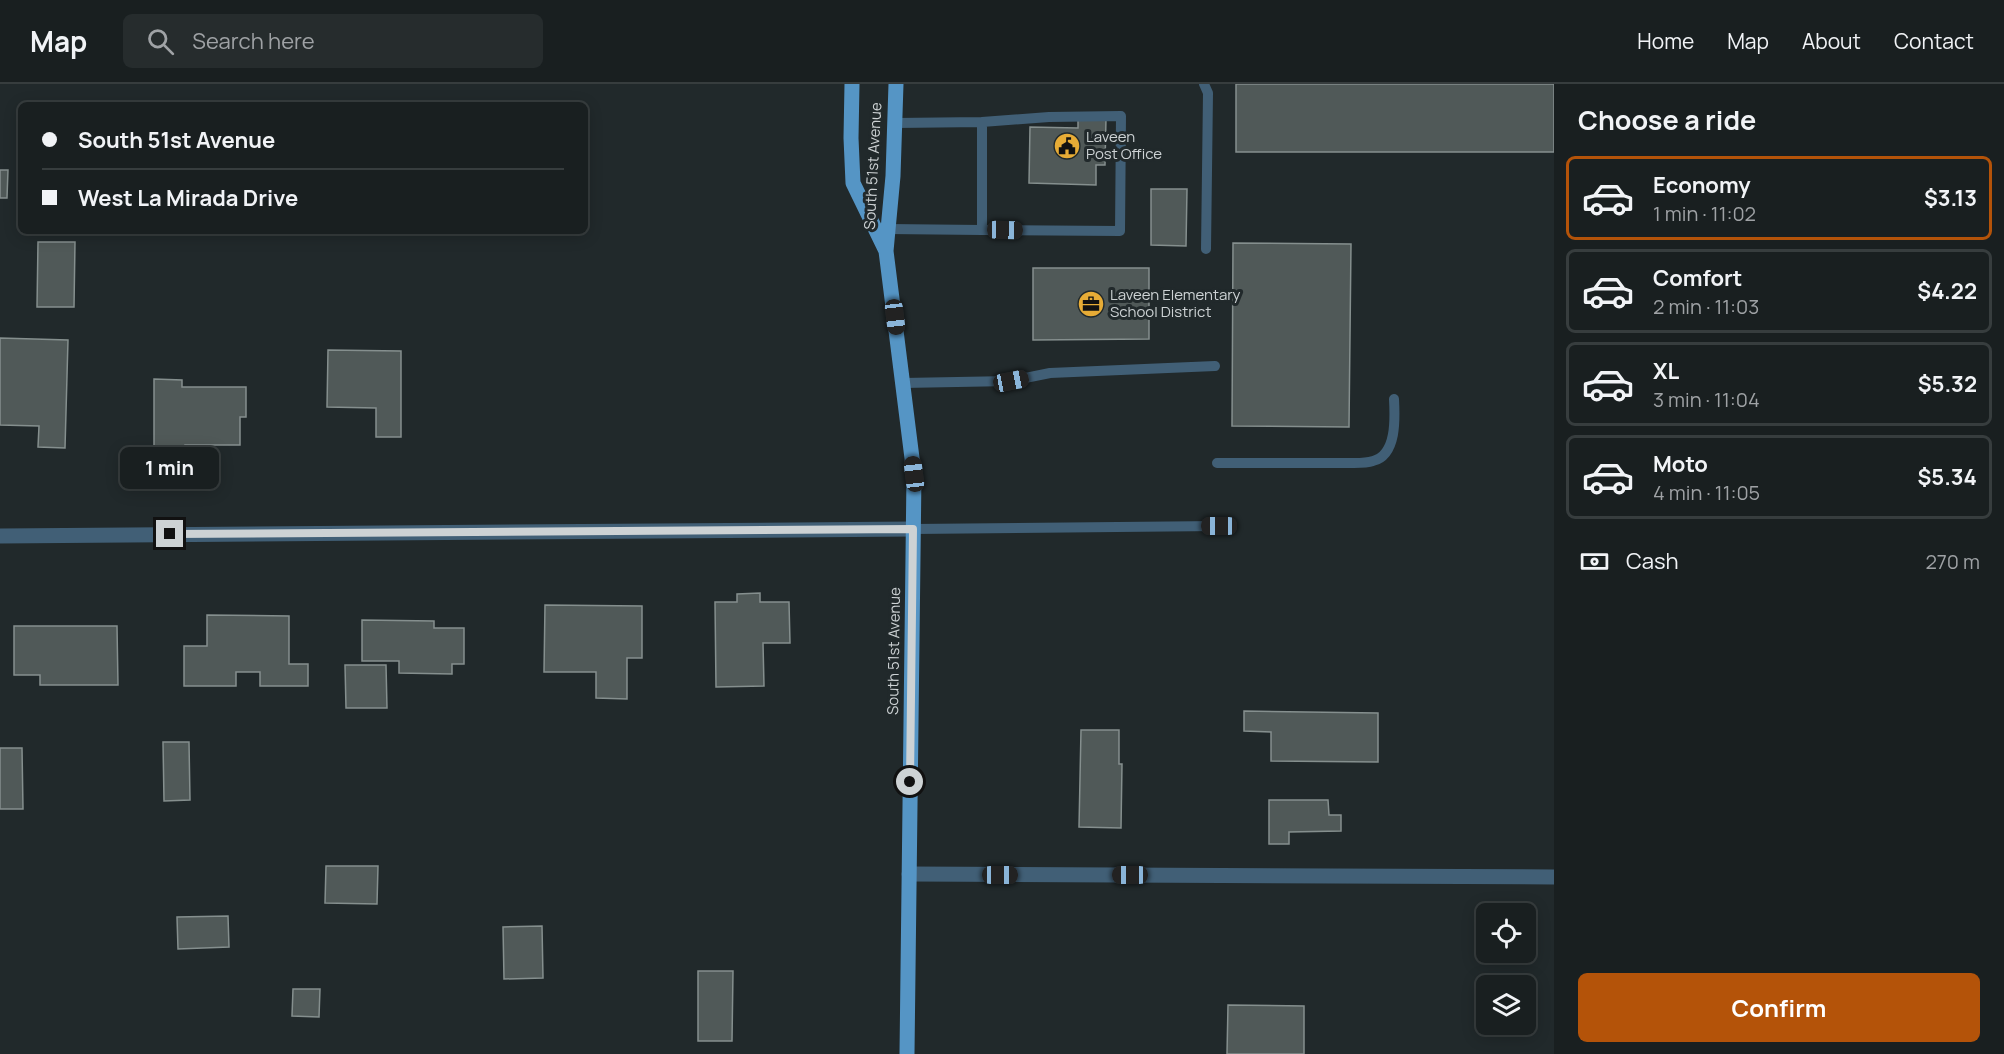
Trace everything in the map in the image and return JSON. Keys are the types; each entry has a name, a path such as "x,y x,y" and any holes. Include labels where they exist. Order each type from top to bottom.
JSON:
{"main road":[{"name":"South 51st Avenue","path":"852,84 853,183 886,251"},
{"name":"South 51st Avenue","path":"896,84 896,123 886,251 914,474 907,1054"}],"street":[{"path":"0,536 913,529"},
{"path":"909,874 1554,877"}],"lane":[{"path":"1204,84 1208,93 1206,249"},
{"path":"888,229 1120,231 1121,116 896,123"},
{"path":"982,122 982,230"},
{"path":"903,382 1011,381 1050,373 1215,366"},
{"path":"1218,463 1375,461 1387,451 1392,437 1396,421 1394,399"},
{"path":"913,529 1219,526"}],"building":[{"path":"1236,84 1554,84 1554,152 1236,152"},
{"name":"Laveen Post Office","path":"1078,118 1106,118 1105,165 1096,165 1096,185 1029,183 1030,127 1078,128"},
{"path":"0,170 8,170 7,198 0,198"},
{"path":"1151,189 1187,189 1186,246 1151,245"},
{"path":"38,242 75,242 74,307 37,307"},
{"path":"1233,243 1351,244 1349,427 1232,426"},
{"name":"Laveen Elementary School District","path":"1033,268 1149,268 1149,339 1033,340"},
{"path":"0,338 68,340 65,448 38,447 39,426 0,425"},
{"path":"328,350 401,351 401,437 376,437 376,408 327,407"},
{"path":"154,379 182,380 182,387 246,387 246,417 240,417 240,445 185,445 185,456 154,455"},
{"path":"760,593 760,602 789,602 790,643 763,643 764,686 716,687 715,602 737,602 737,594"},
{"path":"545,605 642,606 642,658 627,658 627,699 596,698 596,672 544,672"},
{"path":"207,615 289,616 289,664 308,664 308,686 260,686 260,672 236,672 236,686 184,686 184,646 207,646"},
{"path":"362,620 434,621 434,628 464,628 464,664 452,664 452,674 399,673 399,661 362,661"},
{"path":"14,626 117,626 118,685 40,685 40,675 14,675"},
{"path":"345,665 386,665 387,708 346,708"},
{"path":"1244,711 1378,713 1378,762 1271,761 1271,732 1244,731"},
{"path":"1081,730 1119,730 1119,764 1122,764 1121,828 1079,827"},
{"path":"163,742 189,742 190,800 164,801"},
{"path":"0,748 22,748 23,809 0,809"},
{"path":"1269,800 1328,800 1329,815 1341,815 1341,831 1289,832 1289,844 1269,844"},
{"path":"326,866 378,866 377,904 325,903"},
{"path":"228,916 229,947 178,949 177,917"},
{"path":"542,926 543,978 504,979 503,927"},
{"path":"698,971 733,971 732,1041 698,1041"},
{"path":"293,989 320,989 319,1017 292,1016"},
{"path":"1228,1005 1304,1006 1304,1054 1227,1054"}],"place":[{"name":"Laveen Post Office","path":"1067,146"},
{"name":"Laveen Elementary School District","path":"1091,304"}],"route":[{"path":"170,534 913,529 910,782"}]}
